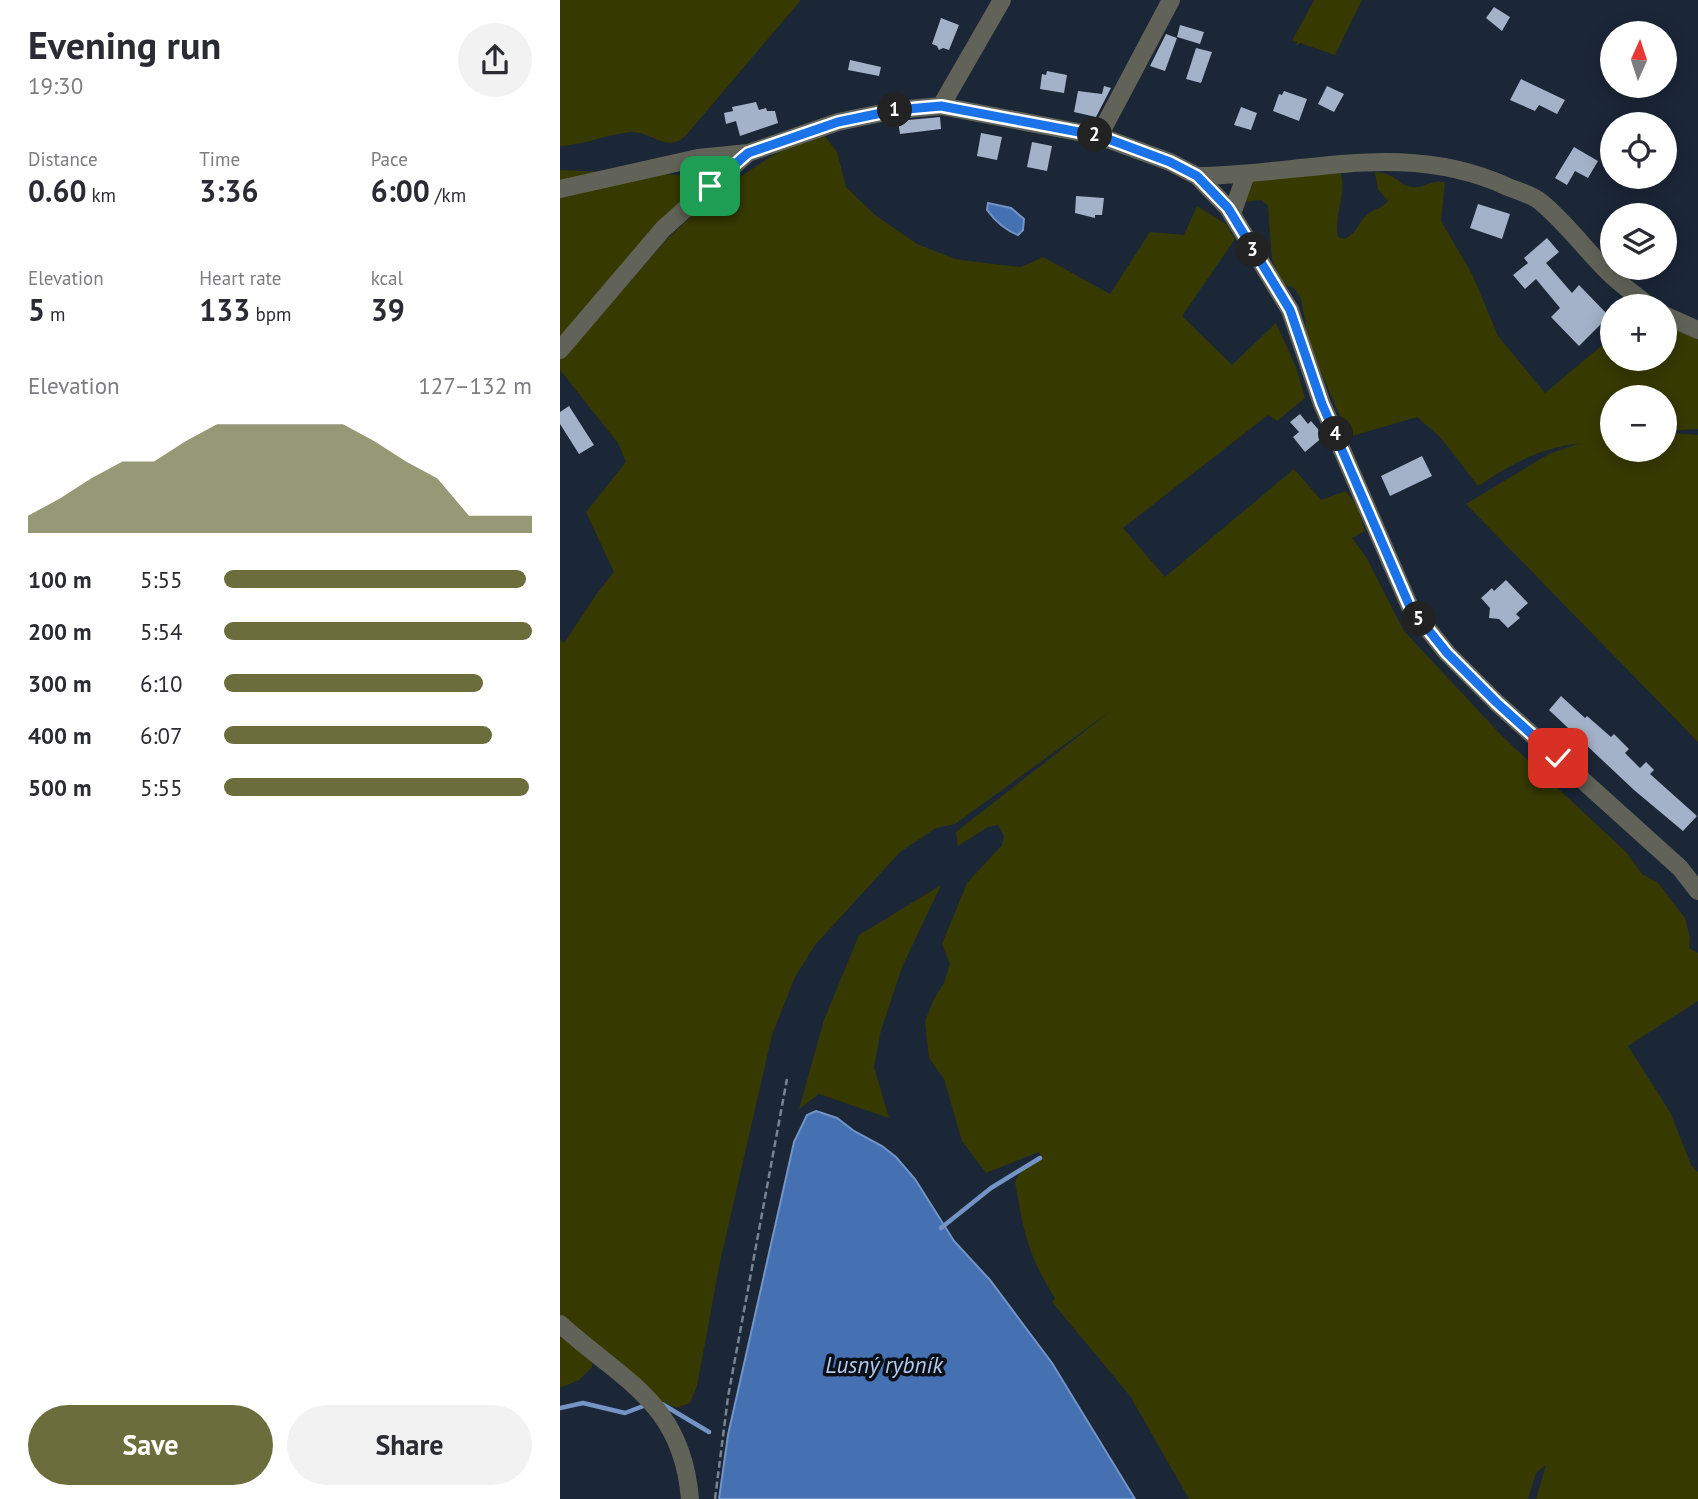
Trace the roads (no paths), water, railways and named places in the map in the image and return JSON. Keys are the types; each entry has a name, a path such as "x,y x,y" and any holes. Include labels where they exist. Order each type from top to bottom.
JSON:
{"street":[{"path":"941,106 1002,0"},
{"path":"1100,136 1171,0"},
{"path":"560,189 698,158 748,153 838,122 896,110 941,106 1100,136 1170,162 1197,176 1231,214 1290,310 1322,404 1410,607 1447,653 1497,703 1680,868 1698,891"},
{"path":"560,350 663,229 748,153"},
{"path":"698,158 710,186"},
{"path":"1197,176 1394,160 1436,164 1478,173 1540,201 1610,274 1635,294"},
{"path":"1231,214 1246,174"},
{"path":"1677,321 1698,330"},
{"path":"560,1324 618,1370 654,1405 681,1447 688,1472 690,1499"}],"water":[{"path":"988,203 1011,208 1024,219 1023,230 1018,235 1001,225 987,210"},
{"name":"Lusný rybník","path":"816,1111 837,1118 882,1146 896,1157 915,1179 954,1241 990,1280 1052,1363 1135,1499 719,1499 728,1435 794,1142 807,1115"}],"waterway":[{"path":"941,1228 991,1188 1040,1158"},
{"path":"560,1408 583,1403 625,1413 646,1405"},
{"path":"662,1404 709,1432"}]}
